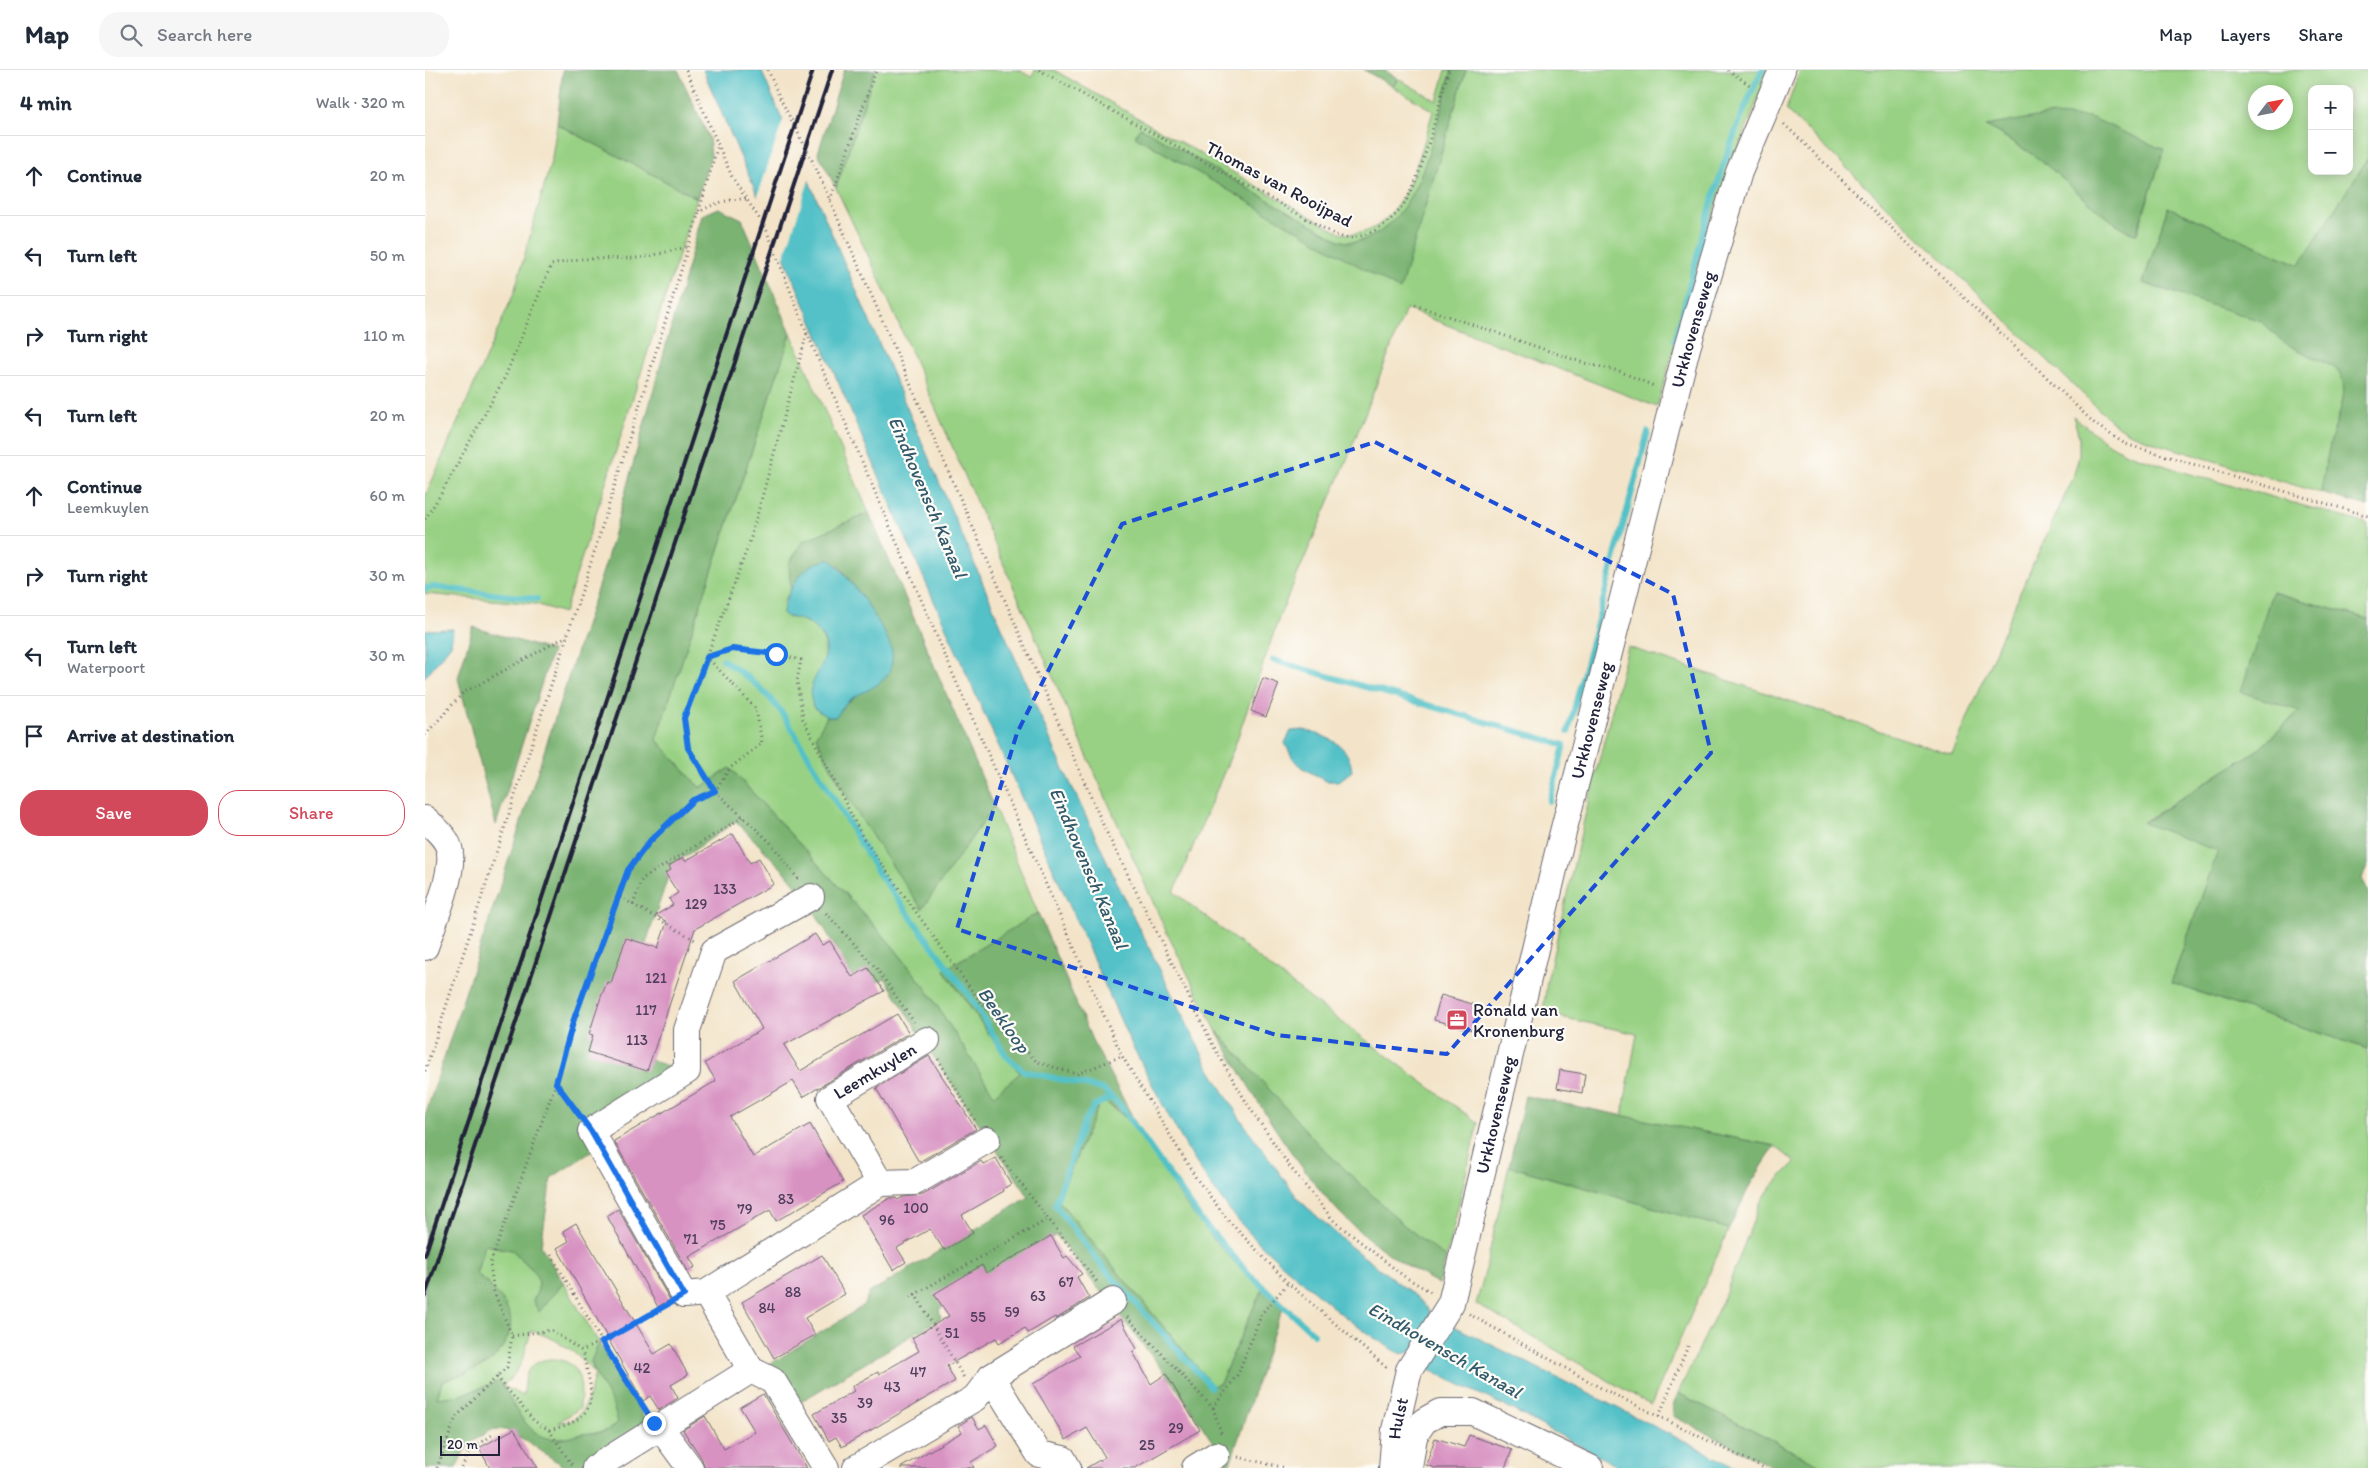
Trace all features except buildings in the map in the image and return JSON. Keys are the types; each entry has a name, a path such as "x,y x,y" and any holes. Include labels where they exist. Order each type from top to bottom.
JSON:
{"street":[{"name":"Urkhovenseweg","path":"1407,1376 1449,1307 1558,853 1674,397 1739,172 1782,70"},
{"path":"425,819 442,835 450,852 449,875 425,947"},
{"path":"811,897 714,951 687,1030 687,1071 591,1131 695,1294 751,1370 773,1381 826,1468"},
{"name":"Leemkuylen","path":"880,1183 830,1098 927,1040"},
{"path":"695,1294 880,1183 915,1182 987,1140"},
{"path":"856,1468 975,1398 991,1377 1113,1301"},
{"path":"595,1468 751,1370"},
{"name":"Hulst","path":"1392,1468 1395,1430 1407,1376"},
{"path":"991,1377 1039,1454 1063,1459 1068,1468"},
{"path":"1409,1468 1414,1436 1424,1421 1440,1412 1473,1412 1590,1468"},
{"path":"660,1427 690,1468"}],"path":[{"path":"686,70 733,177 766,229 807,333 955,679 1122,1056 1196,1178 1228,1220 1288,1283 1379,1362 1407,1376"},
{"path":"768,70 830,201 1105,829 1214,1047 1249,1105 1290,1166 1334,1221 1405,1277 1449,1307 1601,1388 1764,1468"},
{"path":"830,201 876,70"},
{"name":"Thomas van Rooijpad","path":"1039,70 1336,235 1348,239 1377,229 1392,218 1402,206 1421,162 1449,70"},
{"path":"1727,70 1752,86 1755,78"},
{"path":"1765,111 1781,122 1865,201 2095,424 2125,444 2368,516"},
{"path":"425,1071 568,636 718,145"},
{"path":"699,212 715,202 730,199 747,199"},
{"path":"425,519 441,494 505,376 551,265 579,259 641,258 688,246"},
{"path":"1415,305 1584,363 1632,376 1674,397"},
{"path":"715,791 688,748 684,718 750,542 807,333"},
{"path":"425,735 463,693 568,636"},
{"path":"707,657 732,649 776,654 801,660 797,681 803,719 863,838 981,1003 1037,1062 1077,1074 1122,1056"},
{"path":"437,1468 456,1416 507,1367 512,1336 493,1292 490,1264 556,1083 574,1019 620,897 628,870 650,841 693,800 715,791 730,768 762,743 756,709 707,657"},
{"path":"633,905 642,879 743,817"},
{"path":"620,897 714,951"},
{"path":"556,1083 591,1131"},
{"path":"910,1297 1047,1220"},
{"path":"551,1255 602,1342 654,1423 660,1427"},
{"path":"1213,1408 1238,1374 1266,1308 1288,1283"},
{"path":"582,1351 695,1294"},
{"path":"915,1294 975,1398"},
{"path":"512,1336 551,1330 582,1351 593,1398 584,1415 566,1426 549,1430"},
{"path":"1659,1416 1687,1346"},
{"path":"497,1377 534,1421 549,1430 574,1468"},
{"path":"462,1468 469,1451 494,1434"},
{"path":"1213,1460 1286,1468"}],"highlighted area":[{"path":"1375,442 1673,594 1711,753 1447,1054 1276,1035 957,929 1017,733 1122,524"}],"green space":[{"path":"563,70 678,70 709,138 711,155 697,198 557,124"},
{"path":"844,70 875,70 836,188 818,153"},
{"path":"875,70 1019,70 1031,77 1035,70 1054,70 1327,226 1340,232 1352,234 1370,230 1385,219 1398,204 1416,167 1433,111 1392,86 1396,83 1397,78 1437,101 1446,70 1452,70 1433,139 1416,186 1404,207 1389,224 1371,237 1359,241 1347,242 1339,240 1140,128 1135,136 1400,289 1466,70 1770,70 1719,196 1657,407 1406,309 1346,462 1280,615 1234,748 1174,892 1320,1006 1478,1123 1446,1258 1405,1226 1317,1144 1216,1030 1166,931 1093,769 876,272 836,188"},
{"path":"1364,70 1384,70 1397,78 1396,83 1392,86"},
{"path":"1452,70 1466,70 1400,290 1135,136 1140,127 1339,240 1347,242 1359,241 1371,237 1389,224 1404,207 1416,186 1433,138"},
{"path":"1800,70 2368,70 2368,158 2299,265 2168,207 2143,283 2262,321 2286,343 2332,366 2339,372 2343,381 2343,401 2331,440 2321,493 2158,444 2129,433 2112,422 1786,110","holes":["1987,126 2164,149 2137,234 2129,232 2038,158"]},
{"path":"2047,115 2090,117 2164,150 2136,234 2115,223 2102,213 2039,159 1986,126"},
{"path":"557,124 697,198 564,613 536,604 425,594 425,497 514,293 552,158"},
{"path":"2368,158 2368,506 2321,493 2331,440 2343,401 2343,381 2339,372 2286,343 2261,321 2143,283 2168,207 2299,265"},
{"path":"719,208 742,219 791,333 656,739 700,788 730,768 890,943 925,987 994,1095 1020,1073 1001,1051 944,970 1038,913 1092,1040 1141,1133 1117,1109 1101,1100 1058,1200 1213,1386 1220,1383 1262,1289 1283,1309 1229,1467 1177,1388 1056,1235 939,1309 941,1318 800,1402 767,1366 863,1306 869,1293 1029,1197 935,1059 885,978 863,990 859,987 807,899 786,873 736,821 677,862 667,880 613,1045 617,1049 674,1068 591,1152 551,1178 541,1246 563,1282 539,1312 533,1301 539,1282 534,1271 512,1250 485,1245 476,1274 496,1292 508,1310 511,1323 508,1337 501,1350 491,1361 475,1370 442,1382 437,1398 461,1395 500,1381 521,1417 535,1432 543,1437 561,1439 606,1431 618,1422 613,1405 595,1373 591,1361 599,1343 650,1427 578,1468 566,1468 525,1440 506,1430 494,1429 475,1439 464,1451 456,1468 425,1468 425,1116 606,562 702,215"},
{"path":"791,333 869,513 803,541 789,564 791,590 783,603 788,618 797,617 813,626 820,633 825,643 825,661 820,672 813,707 827,717 816,736 851,802 922,908 994,806 1038,913 944,970 1001,1051 1021,1074 994,1096 925,987 890,943 730,768 700,788 656,739"},
{"path":"2073,416 2103,440 2126,453 2187,473 2368,524 2368,619 2272,592 2300,710 2259,749 2143,822 2218,851 2171,983 2368,1049 2368,1468 1826,1468 1678,1393 1725,1295 1760,1203 1771,1187 1795,1162 1775,1146 1622,1116 1637,1034 1543,1013 1547,981 1584,820 1628,647 1952,755 2019,595 2073,478 2079,456 2079,437"},
{"path":"869,513 994,806 922,909 851,803 816,736 827,717 836,717 846,703 852,699 862,597 839,566 801,574 791,590 789,564 803,541"},
{"path":"2272,592 2368,619 2368,865 2362,878 2368,893 2368,1049 2171,983 2218,851 2143,823 2259,749 2300,711 2241,692"},
{"path":"473,627 552,651 496,825 458,678"},
{"path":"1216,1030 1318,1144 1405,1226 1446,1258 1439,1284 1387,1252 1362,1234 1340,1213 1288,1148"},
{"path":"1525,1096 1775,1146 1750,1185 1729,1229 1509,1166"},
{"path":"1101,1100 1116,1110 1140,1134 1187,1206 1213,1239 1262,1289 1220,1383 1213,1386 1057,1200"},
{"path":"1509,1166 1729,1229 1651,1405 1476,1304"},
{"path":"485,1245 512,1250 534,1271 539,1282 533,1301 539,1312 563,1282 599,1343 591,1362 613,1405 618,1422 614,1426 602,1432 565,1438 553,1439 543,1437 535,1432 521,1417 500,1382 461,1395 437,1399 442,1382 484,1365 510,1316 488,1283 476,1274","holes":["531,1331 550,1338 566,1347 595,1373 585,1406 575,1418 568,1422 559,1422 580,1408 581,1390 577,1372 567,1362 552,1359 544,1360 531,1367 526,1375 523,1396 503,1386 519,1367"]},
{"path":"1678,1393 1826,1468 1774,1468 1673,1416 1673,1405"}],"water":[{"name":"Eindhovensch Kanaal","path":"703,70 761,70 1057,755 1130,910 1207,1064 1239,1117 1299,1200 1351,1247 1417,1297 1429,1310 1430,1320 1443,1329 1454,1326 1737,1468 1621,1468 1511,1409 1448,1379 1425,1366 1410,1352 1401,1354 1366,1333 1336,1310 1261,1245 1216,1193 1175,1128 1128,1037 898,520"},
{"path":"829,559 845,576 875,616 892,651 890,670 884,679 849,700 836,717 827,717 813,707 810,692 825,658 825,643 822,635 810,624 783,614 792,587 800,575 810,566"},
{"path":"453,629 451,645 425,677 425,630"},
{"path":"1304,730 1321,735 1342,748 1347,754 1352,771 1339,781 1326,781 1301,767 1292,757 1285,743 1291,731"}],"pier":[{"path":"784,117 810,177 783,260 757,198"}],"waterway":[{"path":"1675,341 1722,169 1747,102 1762,70"},
{"path":"1568,732 1648,432"},
{"name":"Beekloop","path":"425,589 433,587 537,599"},
{"name":"Beekloop","path":"723,660 756,684 783,714 879,874 970,997 1007,1057 1024,1071 1102,1089 1120,1105 1201,1220 1249,1274 1314,1334"},
{"path":"1273,660 1564,745 1550,801"},
{"path":"1112,1097 1094,1106 1084,1122 1055,1205 1102,1266 1211,1387"}],"railway":[{"path":"425,1255 813,70"},
{"path":"425,1296 832,70"}],"place":[{"name":"Ronald van Kronenburg","path":"1457,1020"}],"route":[{"path":"654,1423 602,1342 684,1295 591,1131 556,1083 574,1019 620,897 628,870 650,841 693,800 715,791 688,748 684,718 707,657 732,649 776,654"}]}
